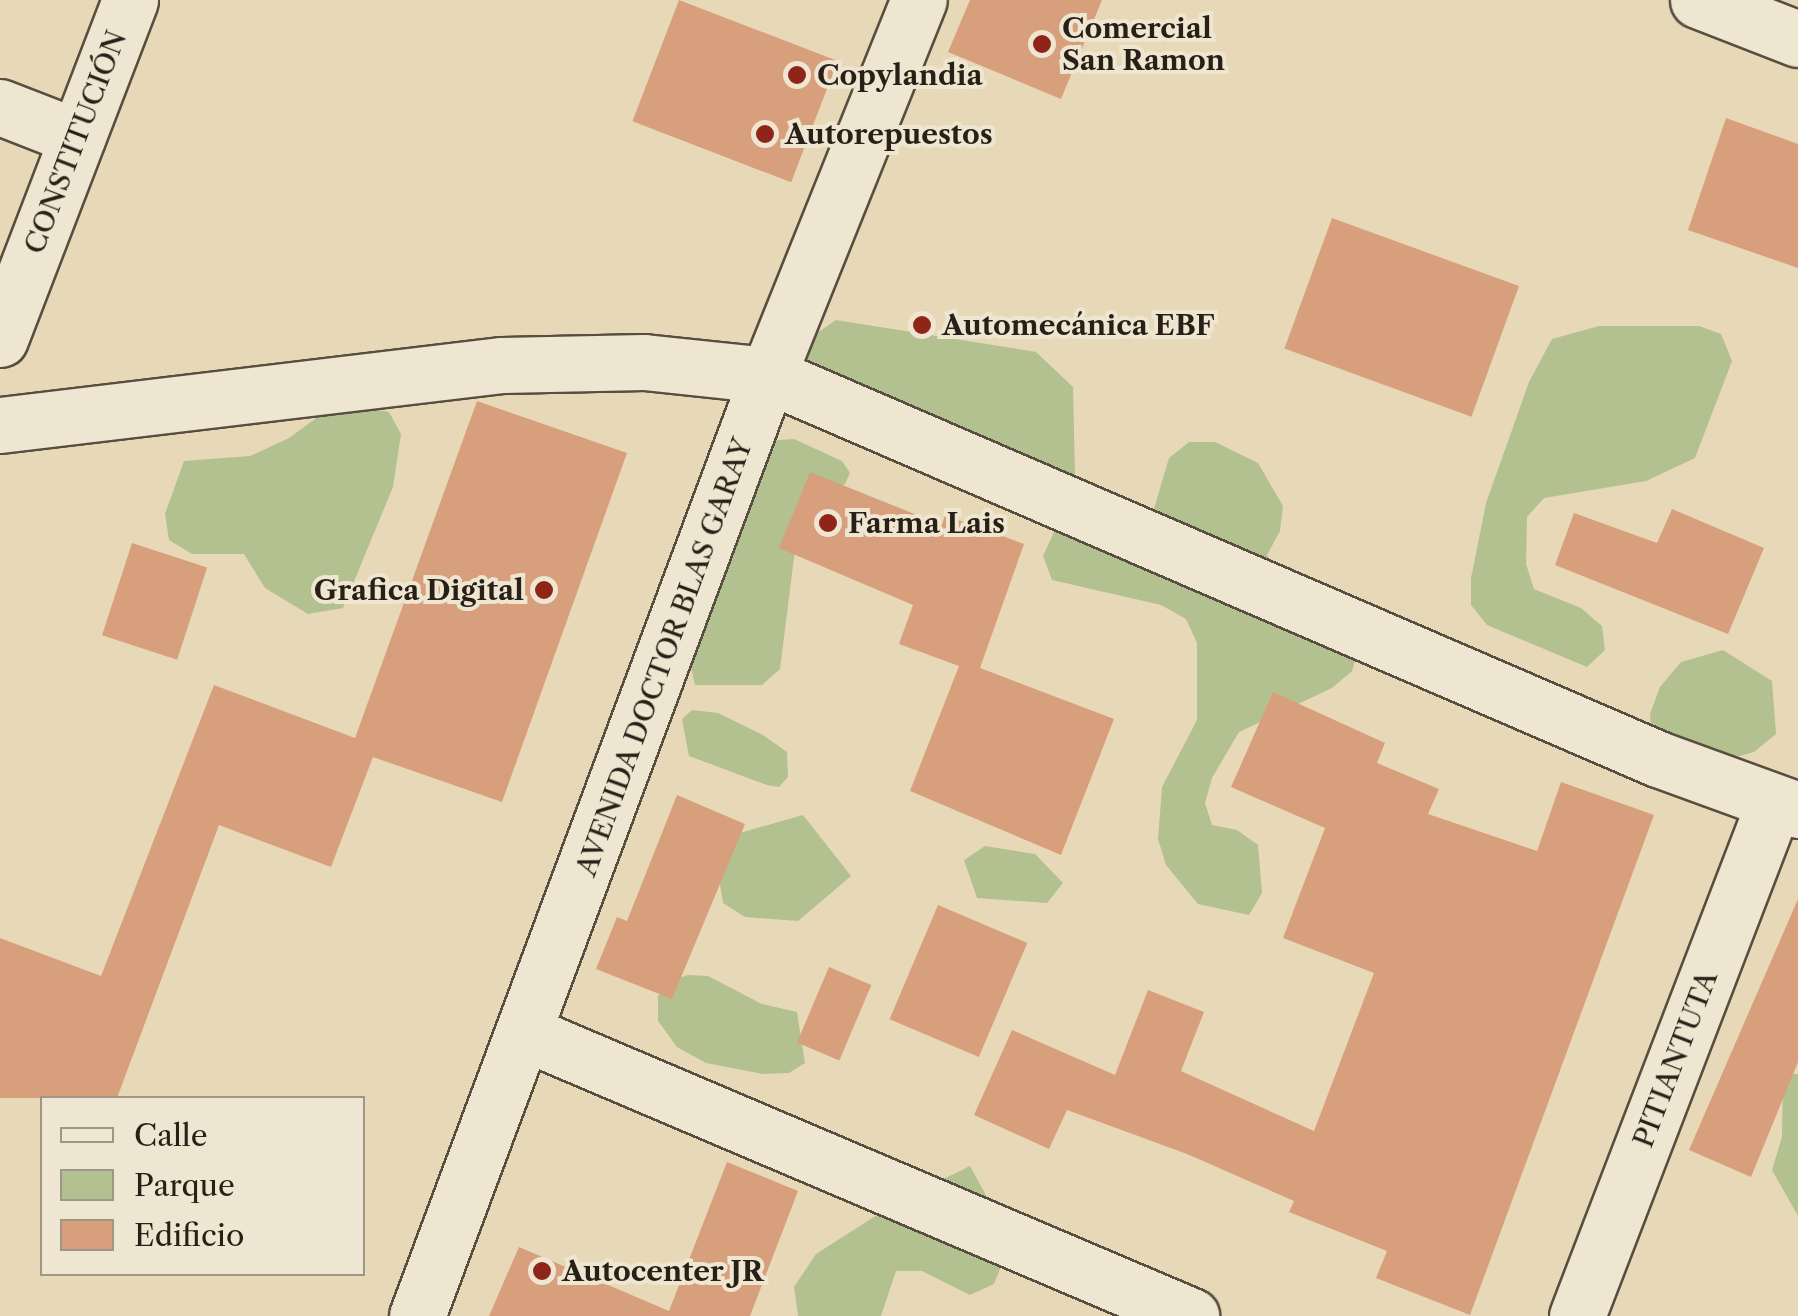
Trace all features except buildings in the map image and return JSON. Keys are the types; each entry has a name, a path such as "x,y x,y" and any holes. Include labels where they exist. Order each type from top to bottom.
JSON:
{"street":[{"name":"CONSTITUCIÓN","path":"0,339 130,0"},
{"name":"AVENIDA DOCTOR BLAS GARAY","path":"417,1316 526,1033 768,376 919,0"},
{"path":"1698,0 1798,38"},
{"path":"0,106 77,138"},
{"path":"0,425 502,365 644,362 768,376 1640,752 1786,806"},
{"name":"PITIANTUTA","path":"1577,1316 1786,806"},
{"path":"526,1033 1191,1316"}],"green space":[{"path":"836,320 1036,352 1073,387 1075,476 1066,486 802,371 814,335"},
{"path":"1599,326 1699,326 1721,334 1732,361 1695,458 1646,481 1544,498 1527,517 1526,564 1534,589 1581,608 1602,626 1605,650 1587,667 1487,625 1471,605 1471,578 1486,503 1529,382 1552,339"},
{"path":"337,403 389,412 401,434 393,487 343,608 308,614 265,588 244,554 192,554 169,540 165,514 184,461 250,456 289,438"},
{"path":"794,439 842,461 850,473 845,484 813,505 796,542 780,669 762,685 695,685 687,649 752,442"},
{"path":"1189,442 1215,442 1258,463 1283,506 1280,531 1267,555 1278,577 1359,647 1352,671 1332,688 1239,732 1212,778 1205,803 1212,825 1237,830 1258,845 1262,893 1249,915 1198,904 1166,865 1158,839 1162,787 1197,720 1197,643 1186,619 1161,605 1052,580 1043,556 1054,532 1153,512 1169,458"},
{"path":"1723,650 1772,681 1776,734 1754,752 1726,760 1652,740 1650,714 1660,687 1681,662"},
{"path":"692,710 718,713 763,735 787,752 788,777 779,787 767,785 689,756 682,719"},
{"path":"803,815 851,876 798,921 745,917 723,903 717,866 736,834"},
{"path":"985,846 1035,854 1063,883 1047,903 977,898 964,860"},
{"path":"688,975 708,976 762,1004 797,1012 805,1063 789,1073 763,1074 706,1063 677,1047 658,1021 658,996 670,981"},
{"path":"1783,1074 1798,1074 1798,1216 1772,1170 1782,1137"},
{"path":"970,1166 993,1208 1003,1261 994,1284 970,1295 922,1271 896,1271 881,1316 798,1316 794,1287 816,1254 899,1201"}],"place":[{"name":"Comercial San Ramon","path":"1042,44"},
{"name":"Copylandia","path":"797,75"},
{"name":"Autorepuestos","path":"765,134"},
{"name":"Automecánica EBF","path":"922,325"},
{"name":"Farma Lais","path":"828,523"},
{"name":"Grafica Digital","path":"544,590"},
{"name":"Autocenter JR","path":"542,1271"}]}
